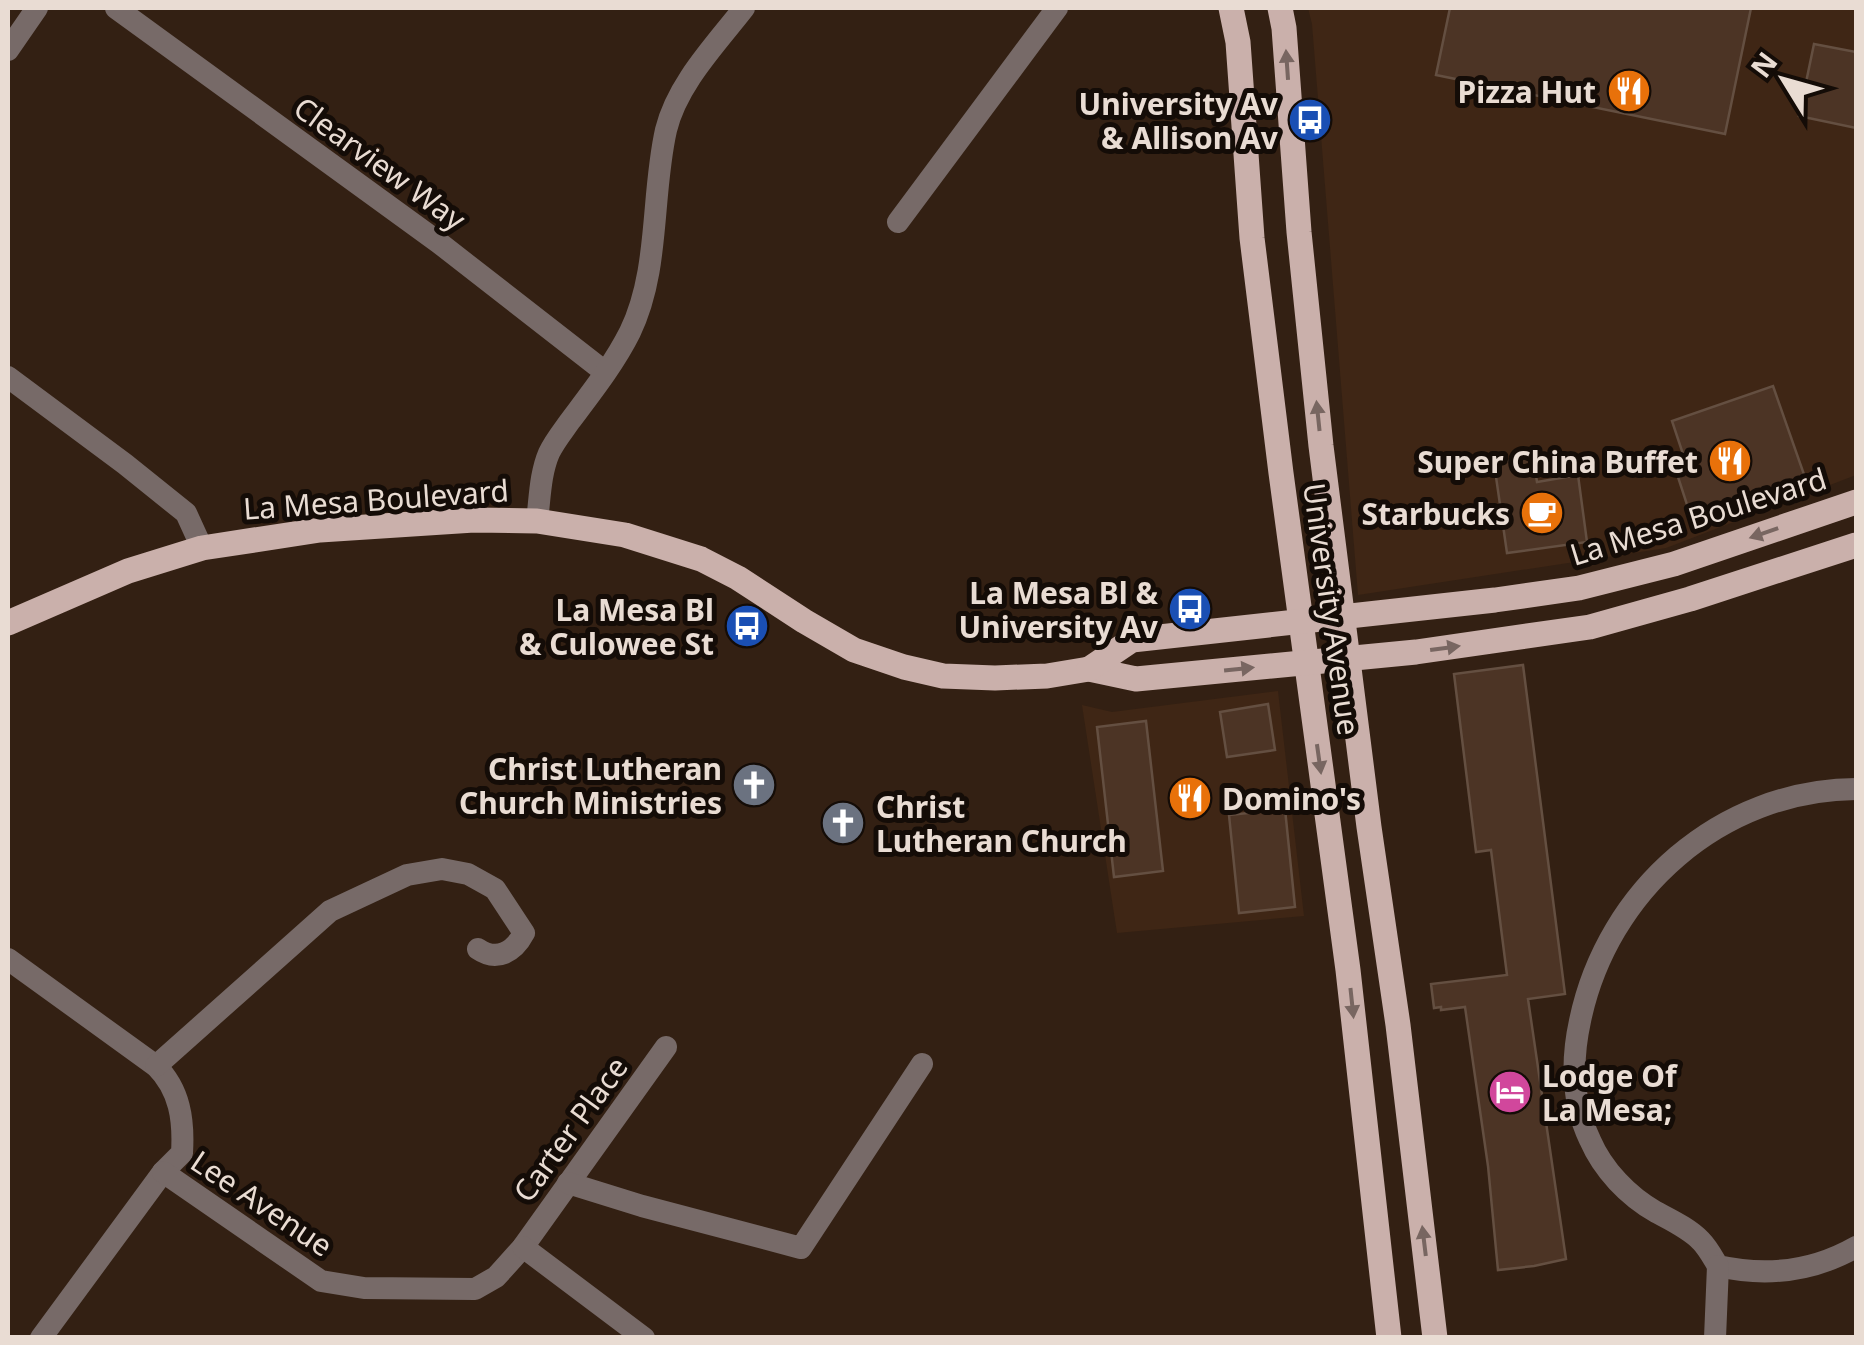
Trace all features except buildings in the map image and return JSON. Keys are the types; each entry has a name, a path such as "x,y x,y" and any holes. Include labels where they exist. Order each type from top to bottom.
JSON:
{"main road":[{"name":"University Avenue","path":"1231,8 1238,42 1254,256 1348,970 1389,1338"},
{"name":"University Avenue","path":"1280,8 1321,446 1436,1338"},
{"name":"La Mesa Boulevard","path":"1089,669 1132,640 1579,588 1674,564 1856,502"},
{"name":"La Mesa Boulevard","path":"8,623 128,571 202,548 320,530 538,520 625,535 700,560 738,578 854,650 904,667 943,676 995,678 1089,669 1136,680 1416,652 1590,627 1856,545"}],"street":[{"path":"8,50 37,8"},
{"name":"Clearview Way","path":"116,8 438,242 605,372"},
{"path":"538,520 542,473 550,449 630,331 646,284 660,166 667,126 678,98 744,8"},
{"path":"898,222 1057,8"},
{"path":"8,377 186,513 202,548"},
{"path":"1715,1338 1718,1266 1700,1240 1632,1196 1616,1180 1584,1128 1574,1090 1574,1059 1584,999 1622,916 1682,852 1706,834 1758,808 1815,792 1856,789"},
{"path":"156,1066 330,911 406,875 442,869 468,874 494,889 524,933 517,946 501,955 487,955 478,949"},
{"name":"Lee Avenue","path":"8,959 156,1066 169,1080 184,1124 182,1153 163,1172 321,1281 364,1288 475,1288 496,1277 523,1246"},
{"name":"Carter Place","path":"523,1246 666,1047"},
{"path":"568,1183 801,1248 922,1064"},
{"path":"41,1338 163,1172"},
{"path":"523,1246 644,1338"},
{"path":"1718,1266 1746,1272 1790,1271 1856,1248"}],"shaded area":[{"path":"1308,8 1856,8 1856,475 1666,548 1358,595"},
{"path":"1278,691 1304,916 1117,933 1082,705 1112,712"}],"place":[{"name":"Pizza Hut","path":"1629,91"},
{"name":"University Av & Allison Av","path":"1310,120"},
{"name":"Super China Buffet","path":"1730,461"},
{"name":"Starbucks","path":"1542,513"},
{"name":"La Mesa Bl & University Av","path":"1190,609"},
{"name":"La Mesa Bl & Culowee St","path":"747,626"},
{"name":"Christ Lutheran Church Ministries","path":"754,785"},
{"name":"Domino's","path":"1190,798"},
{"name":"Christ Lutheran Church","path":"843,823"},
{"name":"Lodge Of La Mesa;","path":"1510,1092"}]}
